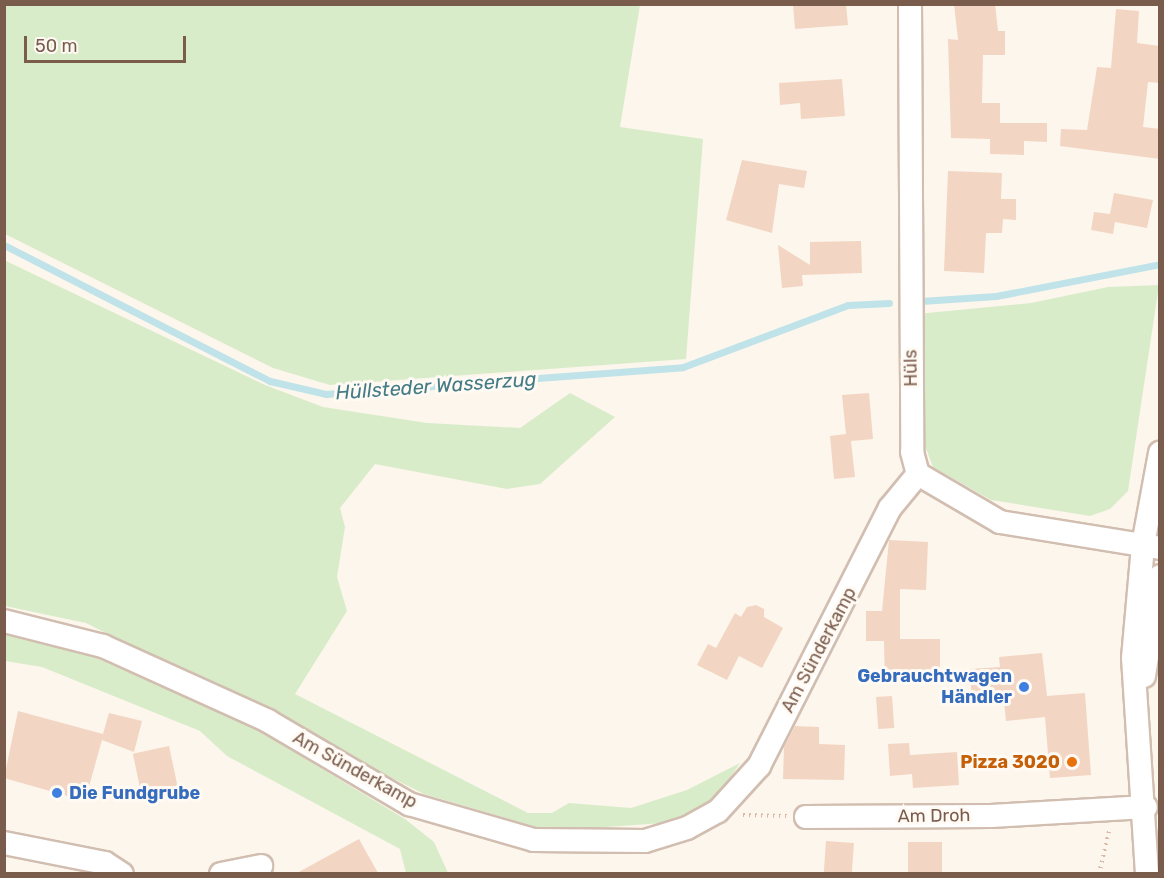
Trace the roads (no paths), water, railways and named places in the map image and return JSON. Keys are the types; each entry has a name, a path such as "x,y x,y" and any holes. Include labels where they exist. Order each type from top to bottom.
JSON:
{"street":[{"name":"Hüls","path":"910,4 912,452 918,474"},
{"path":"1139,692 1133,658 1151,546 1160,453"},
{"path":"918,474 1000,522 1151,546"},
{"name":"Am Sünderkamp","path":"4,621 103,646 268,721 409,804 534,840 645,841 687,828 726,805 759,766 890,508 918,474"},
{"path":"1147,873 1135,807 1139,692 1160,576"},
{"name":"Am Droh","path":"807,817 1135,807"},
{"path":"4,843 114,868"},
{"path":"221,873 261,866"}],"waterway":[{"name":"Hüllsteder Wasserzug","path":"4,245 270,381 326,394 683,367 848,305 889,303"},
{"name":"Hüllsteder Wasserzug","path":"921,301 996,296 1160,264"}],"place":[{"name":"Gebrauchtwagen Händler","path":"1024,687"},
{"name":"Pizza 3020","path":"1072,762"},
{"name":"Die Fundgrube","path":"57,793"}]}
